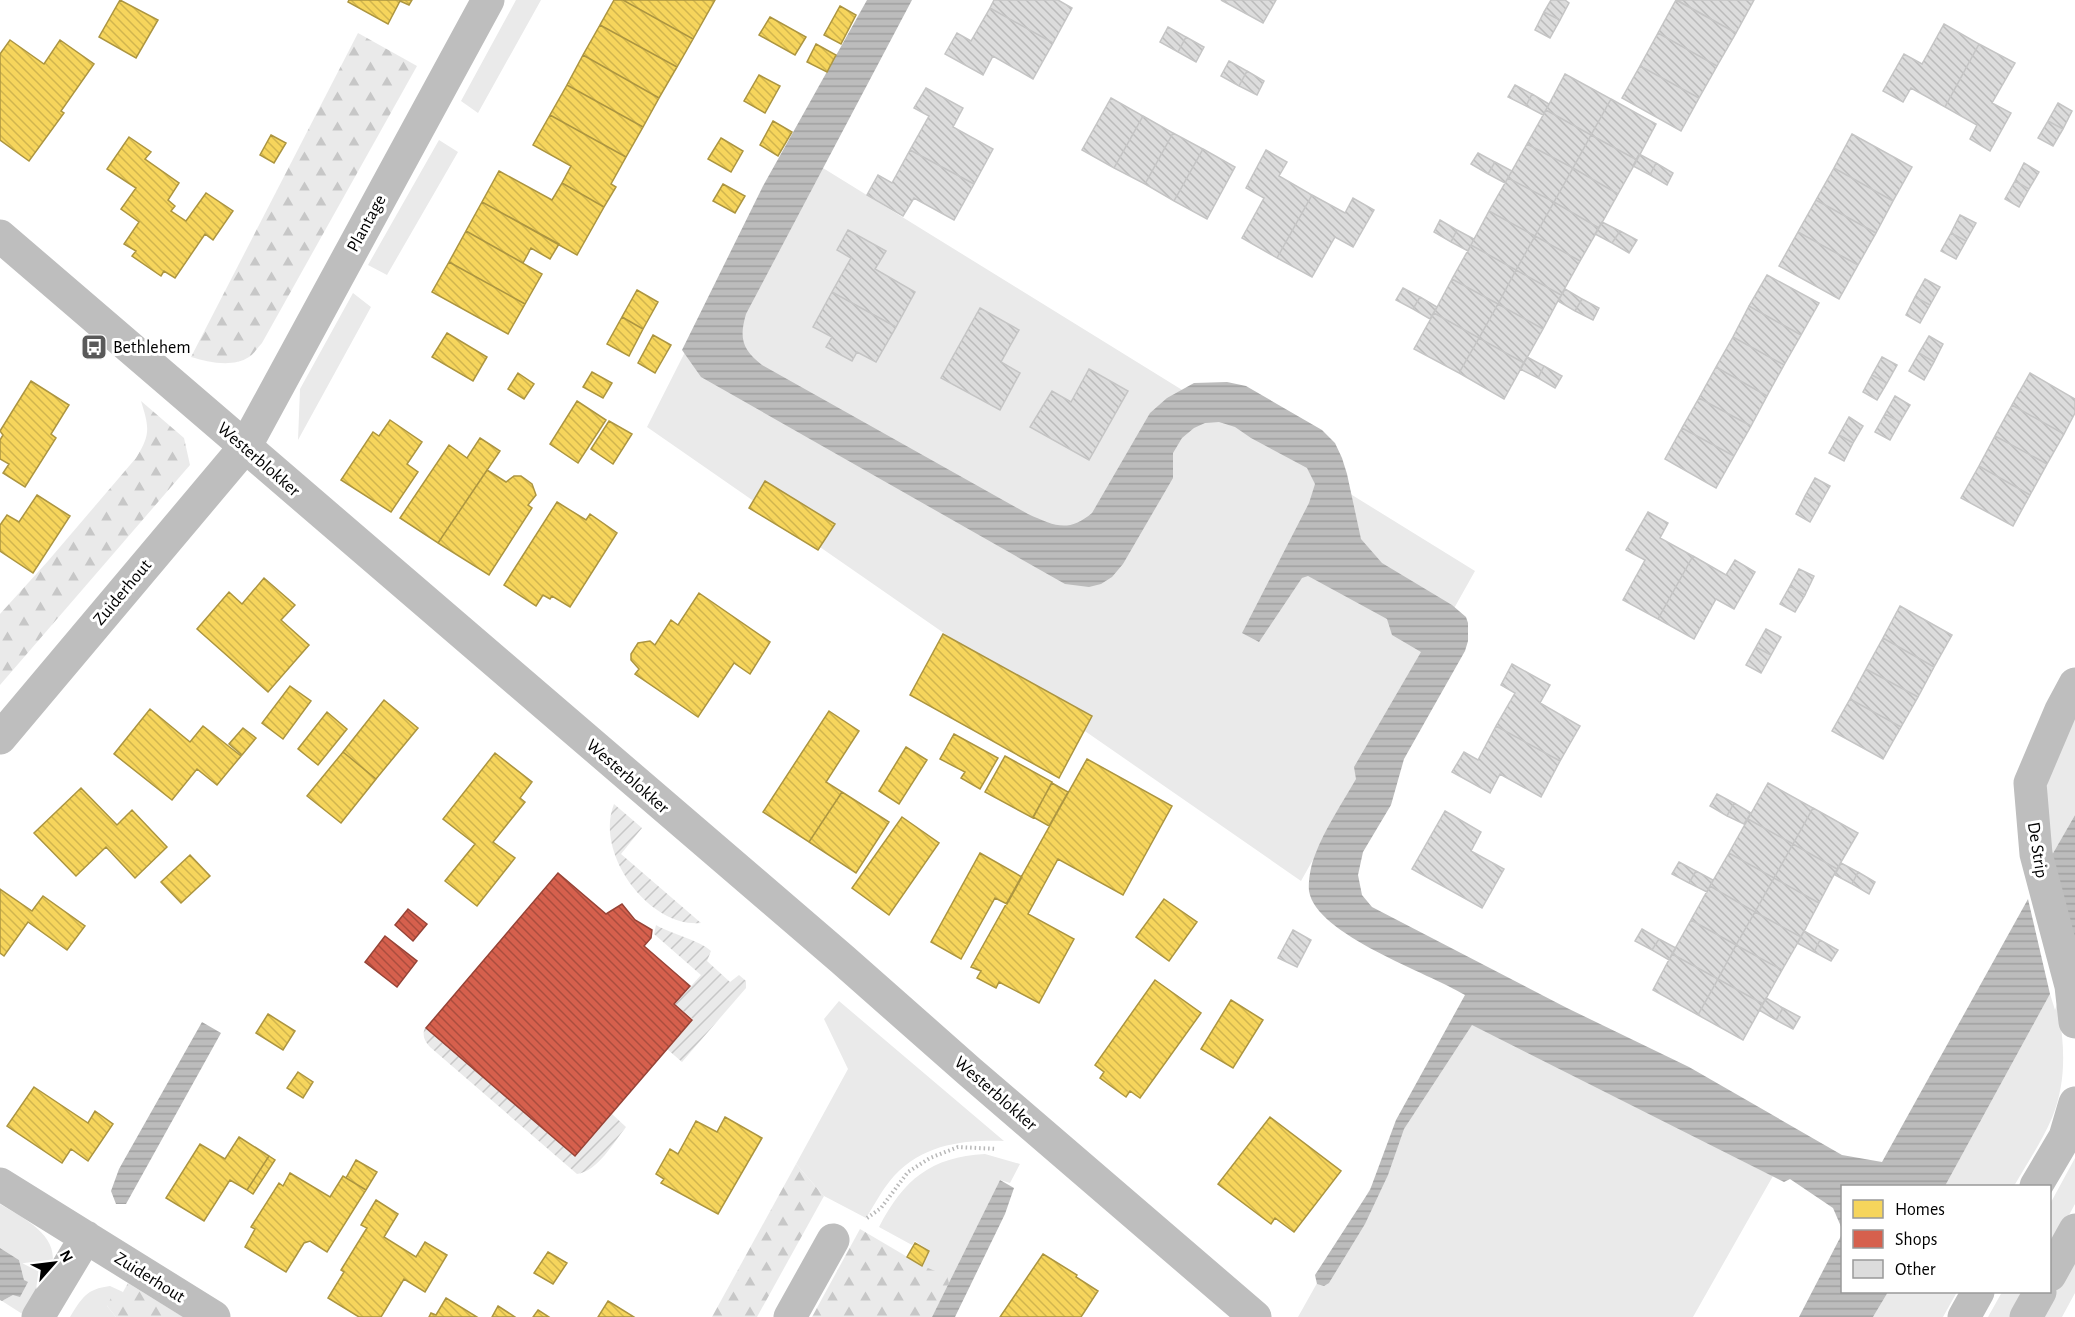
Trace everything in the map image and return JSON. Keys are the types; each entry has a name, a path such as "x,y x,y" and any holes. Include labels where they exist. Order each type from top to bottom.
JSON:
{"street":[{"name":"Plantage","path":"245,447 488,0"},
{"name":"Westerblokker","path":"0,236 1255,1317"},
{"name":"Zuiderhout","path":"0,738 245,447"},
{"name":"De Strip","path":"2075,684 2061,710 2030,783 2036,854 2071,986 2075,1022"},
{"path":"2037,1185 2065,1137 2075,1103"},
{"name":"Zuiderhout","path":"0,1184 214,1317"},
{"path":"2051,1272 2075,1230"},
{"path":"38,1317 86,1237"},
{"path":"790,1317 833,1240"},
{"path":"1964,1317 1977,1293"},
{"path":"2026,1317 2039,1293"}],"path":[{"path":"833,1240 850,1232 880,1208 908,1172 930,1158 958,1147 1005,1150"}],"green space":[{"path":"516,0 541,0 478,113 461,101"},
{"path":"358,33 417,66 262,343 251,356 235,362 212,362 191,357"},
{"path":"439,140 458,152 387,275 368,265"},
{"path":"789,147 1475,571 1301,881 647,427"},
{"path":"353,293 371,307 298,440 300,389"},
{"path":"141,401 184,438 190,465 0,685 0,614 136,458 144,443 147,430"},
{"path":"2075,715 2075,815 2052,855 2045,800 2048,779"},
{"path":"614,804 642,828 621,854 701,923 682,921 663,913 645,900 630,884 619,865 612,844 610,823"},
{"path":"656,925 706,947 711,951 707,961 730,982 739,975 746,981 746,988 682,1062 667,1049 693,1019 675,1004 701,975 654,934"},
{"path":"2050,994 2055,1010 2057,1004 2060,1019 2063,1047 2062,1076 2057,1104 2039,1144 2015,1185 1946,1185"},
{"path":"839,1001 1004,1141 959,1143 918,1157 894,1176 866,1218 824,1196 796,1164 848,1069 824,1019"},
{"path":"1465,1020 1773,1176 1693,1317 1298,1317"},
{"path":"425,1027 576,1156 612,1114 626,1127 592,1168 577,1174 430,1047 424,1038"},
{"path":"985,1154 1020,1164 1010,1183 1000,1180 949,1283 946,1276 922,1267 930,1251 915,1241 912,1245 879,1227 899,1196 921,1174 949,1160"},
{"path":"2075,1158 2075,1204 2051,1248 2051,1202"},
{"path":"796,1164 824,1196 757,1317 712,1317"},
{"path":"0,1204 30,1222 39,1230 51,1248 53,1259 50,1271 24,1315 2,1301 13,1295 24,1280 19,1260 0,1248"},
{"path":"860,1229 921,1265 947,1276 949,1283 932,1317 812,1317"},
{"path":"2075,1253 2075,1293 2062,1317 2040,1317"},
{"path":"128,1283 183,1317 116,1317 107,1306 113,1294 123,1292"},
{"path":"110,1286 123,1292 107,1306 116,1317 70,1317 90,1292"},
{"path":"1887,1293 1956,1293 1943,1317 1873,1317"},
{"path":"2001,1293 2025,1293 2012,1317 1988,1317"}],"shaded area":[{"path":"867,0 912,0 746,314 743,336 750,354 762,365 1028,514 1061,526 1076,523 1092,513 1150,413 1167,398 1194,383 1227,382 1246,386 1322,430 1335,443 1347,474 1361,539 1382,563 1452,605 1466,617 1468,623 1468,641 1465,651 1404,759 1391,805 1363,852 1358,875 1362,895 1372,907 1567,1008 1689,1067 1842,1155 1882,1162 2028,899 2050,994 1946,1185 1841,1185 1841,1227 1833,1208 1790,1179 1784,1182 1472,1025 1404,1129 1388,1175 1365,1224 1329,1283 1324,1286 1317,1284 1315,1275 1370,1190 1396,1120 1465,995 1376,951 1331,923 1316,907 1309,891 1309,878 1314,859 1328,826 1356,779 1354,767 1421,652 1392,635 1387,619 1308,576 1302,578 1259,642 1242,633 1309,503 1315,484 1307,468 1235,427 1219,422 1205,423 1194,428 1182,438 1173,453 1173,478 1123,564 1112,577 1101,584 1089,587 1065,584 701,377 682,350 763,186"},
{"path":"2075,815 2075,947 2052,855"},
{"path":"202,1022 221,1033 126,1204 116,1204 111,1191 119,1169"},
{"path":"1000,1180 1014,1188 1005,1214 955,1317 932,1317"},
{"path":"1841,1236 1841,1293 1887,1293 1873,1317 1799,1317"},
{"path":"0,1248 19,1260 24,1280 28,1282 20,1297 13,1295 2,1301 0,1300"}],"building: Homes":[{"path":"120,0 158,20 136,58 99,37"},
{"path":"349,0 412,0 409,5 400,1 388,24 348,2"},
{"path":"614,0 623,0 693,39 677,67 600,25"},
{"path":"623,0 715,0 693,39"},
{"path":"840,6 856,15 841,44 824,35"},
{"path":"770,17 806,37 795,55 759,35"},
{"path":"600,25 677,67 659,98 583,55"},
{"path":"10,40 44,64 60,40 94,64 61,111 64,113 29,161 0,140 0,54"},
{"path":"816,44 836,55 827,72 807,62"},
{"path":"583,55 659,98 643,127 567,85"},
{"path":"759,75 780,86 765,113 744,101"},
{"path":"567,85 643,127 626,157 550,115"},
{"path":"550,115 626,157 611,184 616,187 604,207 562,183 571,166 533,145"},
{"path":"773,121 792,132 778,156 760,145"},
{"path":"271,135 286,143 274,163 260,155"},
{"path":"129,137 151,152 145,159 179,183 168,200 175,206 171,211 186,221 206,193 233,211 213,240 205,234 175,278 164,271 161,276 132,256 136,251 124,244 139,222 121,209 136,188 107,169"},
{"path":"721,138 743,151 731,172 708,159"},
{"path":"499,171 552,200 562,183 604,207 577,255 482,202"},
{"path":"723,184 745,196 735,213 713,201"},
{"path":"482,202 559,244 550,259 531,248 523,263 466,231"},
{"path":"466,231 542,274 525,304 449,262"},
{"path":"449,262 525,304 508,334 432,292"},
{"path":"637,290 658,302 643,329 622,317"},
{"path":"622,317 643,329 629,356 607,344"},
{"path":"447,333 487,357 473,381 432,357"},
{"path":"653,335 671,345 655,373 638,363"},
{"path":"592,372 612,383 603,398 583,387"},
{"path":"518,373 534,384 524,399 508,389"},
{"path":"31,381 69,405 51,434 56,438 25,487 3,473 9,464 0,459 0,440 3,435 0,431"},
{"path":"577,401 606,420 578,463 550,444"},
{"path":"390,420 422,442 407,464 418,472 391,512 341,480 373,432 379,436"},
{"path":"609,421 632,434 613,464 591,449"},
{"path":"480,438 500,451 438,543 400,518 449,445 467,458"},
{"path":"487,470 506,482 514,476 521,476 532,484 536,495 528,505 532,508 489,575 438,543"},
{"path":"765,481 835,524 818,550 749,508"},
{"path":"37,495 70,516 33,573 0,551 0,525 7,515 19,522"},
{"path":"557,502 586,520 590,514 617,533 570,607 552,596 550,599 543,595 536,606 504,585"},
{"path":"264,578 295,605 281,620 309,645 268,692 197,629 229,592 242,604"},
{"path":"699,593 770,642 750,674 734,663 698,717 635,674 639,669 631,660 631,654 638,643 650,641 655,645 671,620 678,625"},
{"path":"943,634 1092,716 1059,778 910,695"},
{"path":"290,686 311,701 283,739 262,723"},
{"path":"384,700 418,728 376,779 343,752"},
{"path":"150,709 190,742 203,726 241,756 217,785 197,769 172,800 114,754"},
{"path":"829,711 859,731 826,782 842,792 809,842 763,812"},
{"path":"327,712 347,729 318,765 298,749"},
{"path":"243,728 256,738 242,755 229,744"},
{"path":"954,734 998,758 980,789 961,778 965,772 940,759"},
{"path":"906,747 927,760 899,804 879,791"},
{"path":"343,752 376,779 341,823 307,796"},
{"path":"495,753 532,782 520,798 525,802 493,842 515,858 477,906 445,881 475,844 443,819"},
{"path":"1005,756 1052,782 1033,818 985,792"},
{"path":"1087,759 1172,806 1123,895 1058,859 1028,914 1074,939 1039,1003 999,982 996,988 977,978 981,971 971,967"},
{"path":"1052,783 1068,792 1049,826 1033,817"},
{"path":"81,788 117,825 132,810 167,847 135,878 106,847 76,876 34,833"},
{"path":"842,792 889,822 856,873 809,842"},
{"path":"902,817 939,843 889,915 852,888"},
{"path":"980,853 1022,877 1007,904 995,898 961,959 931,942"},
{"path":"190,855 210,876 181,903 161,882"},
{"path":"0,889 32,911 43,896 85,926 67,950 28,922 4,956 0,953"},
{"path":"1164,899 1197,922 1169,961 1136,937"},
{"path":"1155,980 1201,1013 1140,1098 1130,1091 1126,1097 1100,1078 1104,1072 1095,1065"},
{"path":"1231,1000 1263,1020 1233,1068 1201,1049"},
{"path":"268,1014 295,1031 283,1050 256,1033"},
{"path":"298,1072 313,1082 303,1098 287,1088"},
{"path":"34,1087 88,1123 95,1111 113,1124 88,1161 71,1149 62,1163 7,1126"},
{"path":"725,1117 762,1138 718,1214 661,1183 664,1179 656,1174 670,1149 678,1154 696,1121 717,1132"},
{"path":"1270,1117 1341,1171 1294,1232 1275,1218 1271,1224 1218,1184"},
{"path":"239,1137 269,1156 247,1190 230,1180 204,1221 166,1198 200,1144 225,1159"},
{"path":"269,1156 275,1160 253,1194 247,1190"},
{"path":"356,1160 377,1172 366,1190 346,1178"},
{"path":"290,1173 330,1197 343,1176 366,1190 327,1252 310,1241 304,1243 286,1272 245,1247 255,1229 251,1227 279,1183 283,1186"},
{"path":"376,1200 398,1214 384,1237 416,1257 425,1242 447,1255 425,1292 404,1279 381,1317 359,1317 328,1298 344,1272 341,1270 367,1228 361,1225"},
{"path":"915,1243 929,1251 922,1266 907,1257"},
{"path":"548,1252 567,1263 553,1284 534,1273"},
{"path":"1043,1254 1098,1291 1081,1317 1000,1317"},
{"path":"446,1298 477,1317 429,1317 431,1313 436,1315"},
{"path":"608,1301 634,1317 598,1317"},
{"path":"498,1306 515,1317 492,1317"},
{"path":"538,1310 549,1317 533,1317"}],"building: Shops":[{"path":"558,873 606,914 622,904 635,920 652,930 651,938 644,946 690,986 674,1004 692,1020 575,1156 426,1028"},
{"path":"408,909 427,924 413,941 395,925"},
{"path":"385,936 417,961 397,987 365,962"}],"building: Other":[{"path":"994,0 1058,0 1072,8 1053,43 990,8"},
{"path":"1221,0 1276,0 1263,23"},
{"path":"1551,0 1565,0 1569,3 1560,20 1544,12"},
{"path":"1676,0 1736,33 1717,66 1658,33"},
{"path":"1677,0 1754,0 1736,33"},
{"path":"990,8 1053,43 1033,79 993,56 983,75 945,54 957,33 971,41"},
{"path":"1544,12 1560,20 1550,38 1535,30"},
{"path":"1944,24 1979,44 1945,107 1911,88 1903,102 1883,91 1904,54 1922,64"},
{"path":"1168,27 1186,37 1178,52 1160,42"},
{"path":"1658,33 1717,66 1699,98 1640,66"},
{"path":"1186,37 1204,47 1196,62 1178,52"},
{"path":"1979,44 2015,63 1992,103 2011,113 1990,151 1970,139 1977,125 1945,107"},
{"path":"1229,61 1247,71 1239,86 1221,76"},
{"path":"1640,66 1699,98 1681,131 1622,98"},
{"path":"1247,71 1264,81 1257,95 1239,86"},
{"path":"1565,74 1611,99 1591,135 1546,110"},
{"path":"1515,85 1532,94 1526,106 1508,97"},
{"path":"926,88 963,108 953,127 993,149 974,184 910,150 929,116 914,108"},
{"path":"1532,94 1549,104 1543,115 1526,106"},
{"path":"1111,98 1143,116 1114,168 1082,150"},
{"path":"1611,99 1656,124 1637,160 1591,135"},
{"path":"2058,103 2072,111 2063,129 2048,121"},
{"path":"1546,110 1591,135 1573,168 1527,144"},
{"path":"1143,116 1173,133 1145,184 1114,168"},
{"path":"2048,121 2063,129 2053,146 2038,138"},
{"path":"1173,133 1203,149 1174,201 1145,184"},
{"path":"1852,134 1912,167 1893,201 1834,168"},
{"path":"1591,135 1637,160 1618,194 1573,168"},
{"path":"1527,144 1573,168 1554,202 1508,178"},
{"path":"1203,149 1235,167 1207,219 1174,201"},
{"path":"910,150 974,184 954,220 914,198 903,216 867,195 878,175 892,183"},
{"path":"1266,150 1287,162 1279,176 1312,195 1277,258 1242,238 1264,198 1246,188"},
{"path":"1478,153 1495,162 1488,174 1471,164"},
{"path":"1639,154 1656,163 1650,175 1633,166"},
{"path":"1495,162 1512,171 1505,183 1488,174"},
{"path":"1656,163 1673,173 1667,185 1650,175"},
{"path":"2024,163 2039,172 2029,189 2015,181"},
{"path":"1573,168 1618,194 1599,228 1554,202"},
{"path":"1834,168 1893,201 1876,233 1816,200"},
{"path":"1508,178 1554,202 1535,236 1489,211"},
{"path":"2015,181 2029,189 2019,207 2005,199"},
{"path":"1312,195 1345,213 1353,198 1374,210 1353,247 1335,237 1312,277 1277,258"},
{"path":"1816,200 1876,233 1858,265 1798,232"},
{"path":"1554,202 1599,228 1580,261 1535,236"},
{"path":"1489,211 1535,236 1516,270 1471,245"},
{"path":"1960,215 1976,223 1966,241 1951,233"},
{"path":"1440,220 1457,230 1451,242 1434,232"},
{"path":"1602,222 1620,231 1612,243 1595,234"},
{"path":"848,230 886,251 875,269 915,292 896,327 832,292 851,258 837,250"},
{"path":"1457,230 1474,239 1468,251 1451,242"},
{"path":"1620,231 1637,240 1629,253 1612,243"},
{"path":"1798,232 1858,265 1839,299 1779,266"},
{"path":"1951,233 1966,241 1956,259 1941,251"},
{"path":"1535,236 1580,261 1561,295 1516,270"},
{"path":"1471,245 1516,270 1498,304 1452,279"},
{"path":"1516,270 1561,295 1543,329 1498,304"},
{"path":"1767,275 1819,303 1801,335 1749,306"},
{"path":"1452,279 1498,304 1479,338 1434,313"},
{"path":"1925,279 1940,287 1930,305 1915,297"},
{"path":"1403,288 1420,297 1413,309 1396,300"},
{"path":"1565,289 1582,299 1575,311 1558,301"},
{"path":"832,292 896,327 876,362 857,352 852,361 826,347 832,337 813,327"},
{"path":"1420,297 1437,307 1430,319 1413,309"},
{"path":"1915,297 1930,305 1920,323 1906,315"},
{"path":"1582,299 1599,308 1593,320 1575,311"},
{"path":"1498,304 1543,329 1524,363 1479,338"},
{"path":"1749,306 1801,335 1784,365 1733,337"},
{"path":"980,308 1019,330 1001,362 1020,373 1000,410 941,378"},
{"path":"1434,313 1479,338 1459,373 1414,349"},
{"path":"1929,336 1943,344 1934,362 1919,353"},
{"path":"1733,337 1784,365 1767,396 1716,367"},
{"path":"1479,338 1524,363 1504,399 1459,373"},
{"path":"1919,353 1934,362 1924,380 1909,371"},
{"path":"1527,357 1544,366 1538,378 1520,369"},
{"path":"1882,357 1897,365 1887,383 1872,375"},
{"path":"1544,366 1562,376 1555,388 1538,378"},
{"path":"1716,367 1767,396 1751,426 1699,398"},
{"path":"1089,369 1128,391 1089,460 1030,427 1052,391 1071,402"},
{"path":"2030,373 2075,399 2075,413 2064,434 2012,405"},
{"path":"1872,375 1887,383 1877,400 1863,392"},
{"path":"1895,396 1910,405 1900,422 1885,414"},
{"path":"1699,398 1751,426 1734,456 1682,428"},
{"path":"2012,405 2064,434 2047,464 1995,436"},
{"path":"1885,414 1900,422 1890,440 1875,432"},
{"path":"1849,417 1863,426 1853,443 1839,435"},
{"path":"1682,428 1734,456 1716,488 1665,459"},
{"path":"1839,435 1853,443 1844,461 1829,453"},
{"path":"1995,436 2047,464 2030,495 1979,466"},
{"path":"1979,466 2030,495 2013,526 1961,498"},
{"path":"1815,478 1830,486 1820,504 1805,496"},
{"path":"1805,496 1820,504 1810,522 1796,514"},
{"path":"1648,512 1668,523 1660,538 1693,556 1658,619 1623,600 1645,560 1626,550"},
{"path":"1693,556 1726,575 1735,560 1755,572 1734,609 1716,599 1694,639 1658,619"},
{"path":"1799,569 1814,576 1805,595 1790,586"},
{"path":"1790,586 1805,595 1795,612 1780,604"},
{"path":"1900,606 1952,635 1934,667 1883,638"},
{"path":"1766,629 1781,637 1771,655 1756,647"},
{"path":"1883,638 1934,667 1918,697 1866,669"},
{"path":"1756,647 1771,655 1761,673 1746,665"},
{"path":"1512,664 1550,685 1540,703 1580,726 1560,761 1496,726 1515,693 1501,685"},
{"path":"1866,669 1918,697 1901,727 1850,699"},
{"path":"1850,699 1901,727 1883,759 1832,731"},
{"path":"1496,726 1560,761 1541,797 1500,774 1490,793 1452,772 1464,752 1478,760"},
{"path":"1768,783 1813,808 1793,844 1748,819"},
{"path":"1717,794 1734,803 1727,816 1710,806"},
{"path":"1734,803 1751,813 1744,824 1727,816"},
{"path":"1813,808 1858,833 1837,869 1793,844"},
{"path":"1445,811 1481,832 1471,851 1504,869 1482,908 1412,869"},
{"path":"1748,819 1793,844 1774,878 1729,853"},
{"path":"1793,844 1837,869 1819,903 1774,878"},
{"path":"1729,853 1774,878 1755,912 1710,886"},
{"path":"1679,862 1696,871 1689,883 1672,874"},
{"path":"1841,863 1858,872 1852,884 1835,875"},
{"path":"1696,871 1713,880 1707,892 1689,883"},
{"path":"1858,872 1875,882 1869,894 1852,884"},
{"path":"1774,878 1819,903 1801,937 1755,912"},
{"path":"1710,886 1755,912 1736,945 1691,920"},
{"path":"1755,912 1801,937 1782,970 1736,945"},
{"path":"1691,920 1736,945 1718,979 1672,954"},
{"path":"1642,929 1659,939 1652,950 1635,941"},
{"path":"1293,930 1311,940 1297,967 1278,958"},
{"path":"1804,931 1820,940 1814,952 1797,943"},
{"path":"1659,939 1676,948 1669,960 1652,950"},
{"path":"1820,940 1838,950 1831,961 1814,952"},
{"path":"1736,945 1782,970 1763,1004 1718,979"},
{"path":"1672,954 1718,979 1698,1015 1653,990"},
{"path":"1718,979 1763,1004 1743,1040 1698,1015"},
{"path":"1766,998 1783,1008 1776,1020 1759,1010"},
{"path":"1783,1008 1800,1017 1793,1029 1776,1020"}],"place":[{"name":"Bethlehem","path":"94,347"}]}
